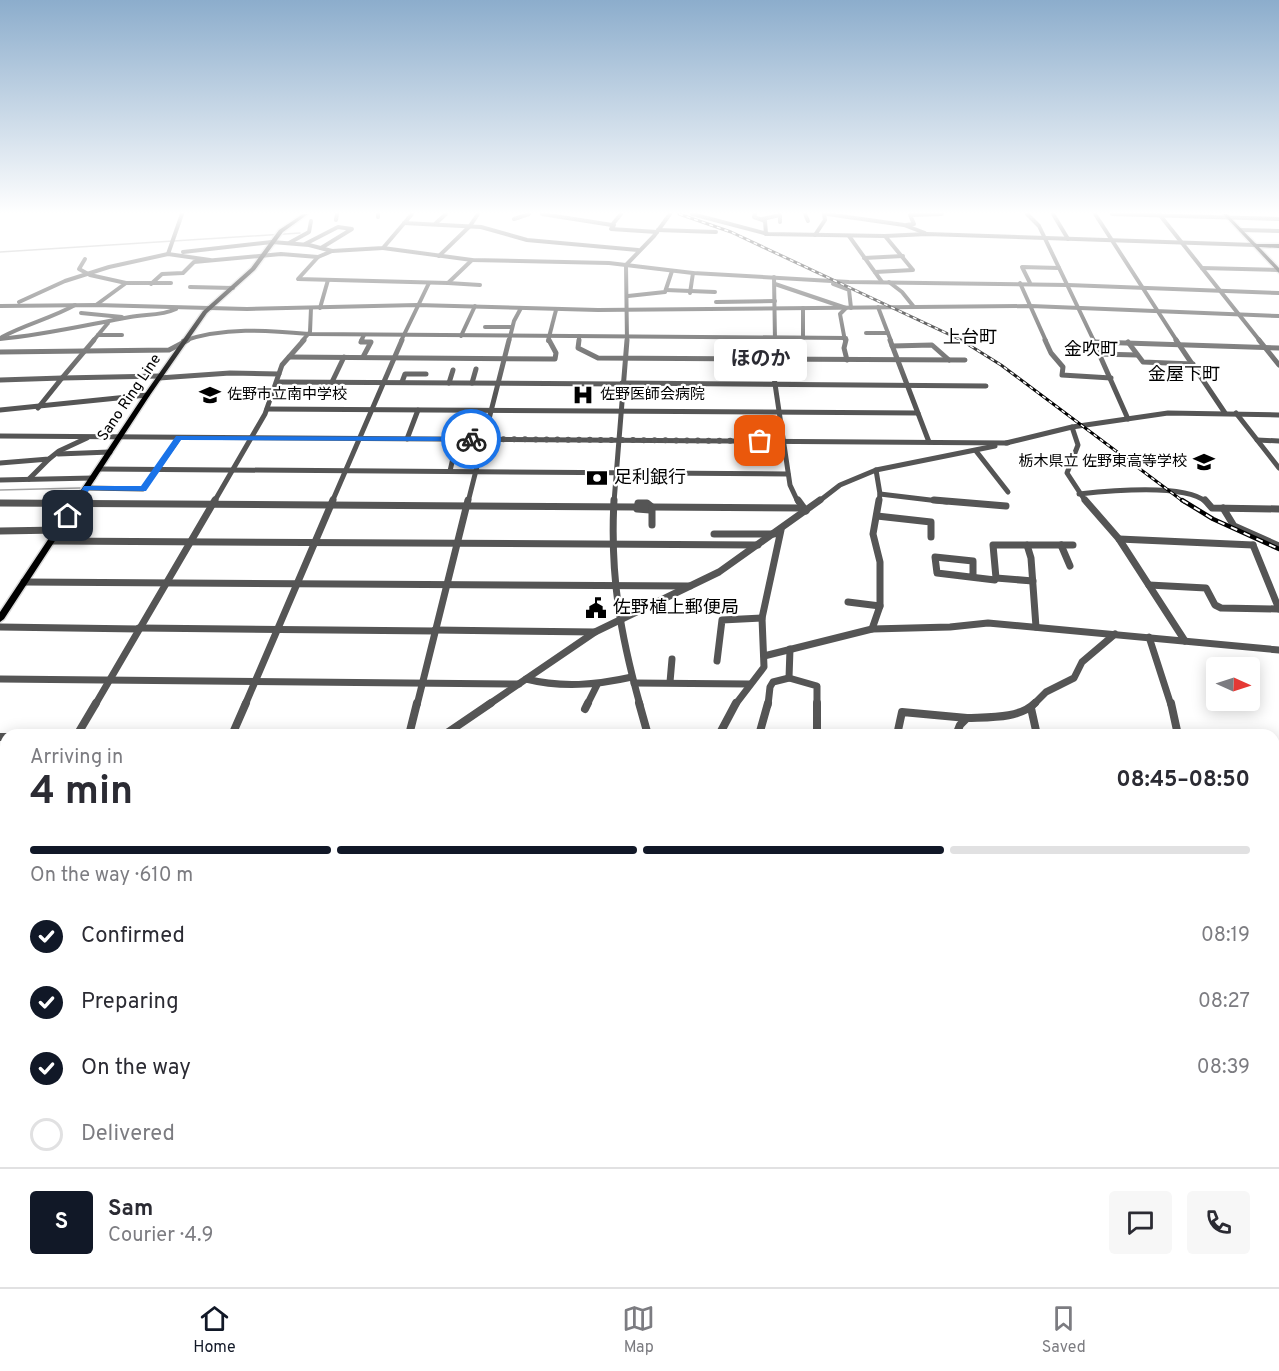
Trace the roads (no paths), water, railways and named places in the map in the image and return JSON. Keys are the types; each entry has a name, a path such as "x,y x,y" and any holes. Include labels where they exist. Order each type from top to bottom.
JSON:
{"main road":[{"name":"Sano Ring Line","path":"0,619 4,606 24,582 52,541 159,377 208,309 246,274"}],"street":[{"path":"88,274 126,283 171,283"},
{"path":"0,308 32,298 58,284 88,274"},
{"path":"151,284 162,274"},
{"path":"303,274 298,279 480,285"},
{"path":"448,283 457,274"},
{"path":"627,274 626,336 614,506 614,585 618,619 646,729"},
{"path":"666,290 671,274"},
{"path":"690,292 693,274"},
{"path":"714,274 882,282 1030,283 1279,293"},
{"path":"876,274 882,282"},
{"path":"1026,274 1030,283"},
{"path":"1062,274 1128,418"},
{"path":"1134,274 1226,413"},
{"path":"1207,274 1279,364"},
{"path":"774,277 776,337 772,361 791,490 804,509"},
{"path":"320,308 328,280"},
{"path":"826,280 849,290 848,308 840,315 846,338 844,348 848,360"},
{"path":"234,729 330,504 429,282"},
{"path":"889,282 902,292 914,307"},
{"path":"96,305 126,283"},
{"path":"1020,283 1051,353 1063,367 1062,375 1111,378"},
{"path":"775,284 848,308"},
{"path":"190,287 233,288"},
{"path":"628,296 662,293 666,290 714,292"},
{"path":"716,302 775,301"},
{"path":"9,306 75,304 208,309 417,305 556,310 1031,306 1279,316"},
{"path":"0,339 26,324 59,314 75,304"},
{"path":"461,336 475,306"},
{"path":"878,307 929,442"},
{"path":"0,339 48,335 166,313 178,308"},
{"path":"80,729 267,409 282,365 309,334 312,324 311,308"},
{"path":"410,729 512,327 521,308"},
{"path":"803,308 803,338"},
{"path":"730,309 733,319"},
{"path":"289,357 555,359 556,354 548,342 556,310"},
{"path":"81,314 128,320"},
{"path":"38,408 111,322"},
{"path":"485,327 512,327"},
{"path":"0,352 169,350 187,340 220,333 265,330 364,335 846,338"},
{"path":"866,333 888,333"},
{"path":"98,335 122,335"},
{"path":"363,357 371,342 361,342 364,335"},
{"path":"579,336 578,348 593,357 624,359 964,360"},
{"path":"1095,342 1279,348"},
{"path":"1128,342 1141,361 1193,364"},
{"path":"892,346 933,345 949,360"},
{"path":"169,350 166,359 172,361"},
{"path":"1100,354 1137,354"},
{"path":"332,382 344,357"},
{"path":"472,383 476,369"},
{"path":"449,383 453,370"},
{"path":"402,382 405,374 427,371 422,383"},
{"path":"0,380 159,377 230,373 279,374"},
{"path":"278,382 986,386"},
{"path":"0,410 38,408 147,395"},
{"path":"267,409 918,413"},
{"path":"407,439 418,410"},
{"path":"453,729 595,632 618,619 692,586 778,532 804,509 840,485 876,470 976,451 1072,427 1128,418 1175,412 1279,415"},
{"path":"1236,413 1279,468"},
{"path":"1072,427 1078,440 1078,450 1067,473 1079,494 1119,539 1185,640"},
{"path":"0,436 1008,443"},
{"path":"29,479 55,454 90,437"},
{"path":"87,488 143,489 178,438"},
{"path":"1257,440 1279,441"},
{"path":"976,451 1008,492"},
{"path":"55,454 110,452"},
{"path":"450,471 453,458 478,459"},
{"path":"0,463 49,459"},
{"path":"99,468 788,474"},
{"path":"872,629 880,606 880,562 873,534 880,494 876,470"},
{"path":"0,480 93,478"},
{"path":"1079,494 1107,491 1175,493 1204,498 1212,508 1279,508"},
{"path":"880,494 986,506 1006,506"},
{"path":"0,503 614,506 636,507 641,511 652,508 804,509"},
{"path":"652,508 652,525"},
{"path":"1223,508 1234,526 1279,546"},
{"path":"877,516 931,522 931,537"},
{"path":"0,531 59,530"},
{"path":"714,534 778,532"},
{"path":"722,729 730,710 749,684 761,674 764,656 762,618 778,532"},
{"path":"1253,545 1258,537"},
{"path":"1119,539 1253,545"},
{"path":"52,541 758,545"},
{"path":"996,578 993,545 1073,545"},
{"path":"1027,545 1033,581 1036,627"},
{"path":"1061,545 1070,566"},
{"path":"1149,585 1206,588 1215,605 1221,608 1279,609 1253,545"},
{"path":"973,577 973,561 936,557 937,573 995,580 996,578 1033,581"},
{"path":"24,582 692,586"},
{"path":"848,603 880,606"},
{"path":"717,661 722,620 762,618"},
{"path":"764,656 872,629 950,627 988,623 1279,650"},
{"path":"0,627 595,632"},
{"path":"898,729 902,712 967,718 1012,715 1031,708 1046,692 1074,678 1082,662 1115,634"},
{"path":"1149,637 1170,700 1177,729"},
{"path":"789,678 790,649"},
{"path":"670,682 672,659"},
{"path":"761,729 767,713 770,687 773,682 789,678 817,686 817,729"},
{"path":"0,679 523,681 597,685 633,680 749,684"},
{"path":"585,709 597,685"},
{"path":"1031,708 1036,729"},
{"path":"958,729 967,718"}],"waterway":[{"path":"0,490 80,488"}],"railway":[{"path":"821,274 961,340 1001,365 1184,502"},
{"path":"1182,500 1213,519 1279,549"}],"place":[{"name":"佐野市立南中学校","path":"210,395"},
{"name":"佐野医師会病院","path":"583,395"},
{"name":"ほのか","path":"760,441"},
{"name":"栃木県立 佐野東高等学校","path":"1204,462"},
{"name":"足利銀行","path":"597,478"},
{"name":"佐野植上郵便局","path":"596,608"}],"district":[{"name":"上台町","path":"970,338"},
{"name":"金吹町","path":"1091,350"},
{"name":"金屋下町","path":"1184,375"}]}
